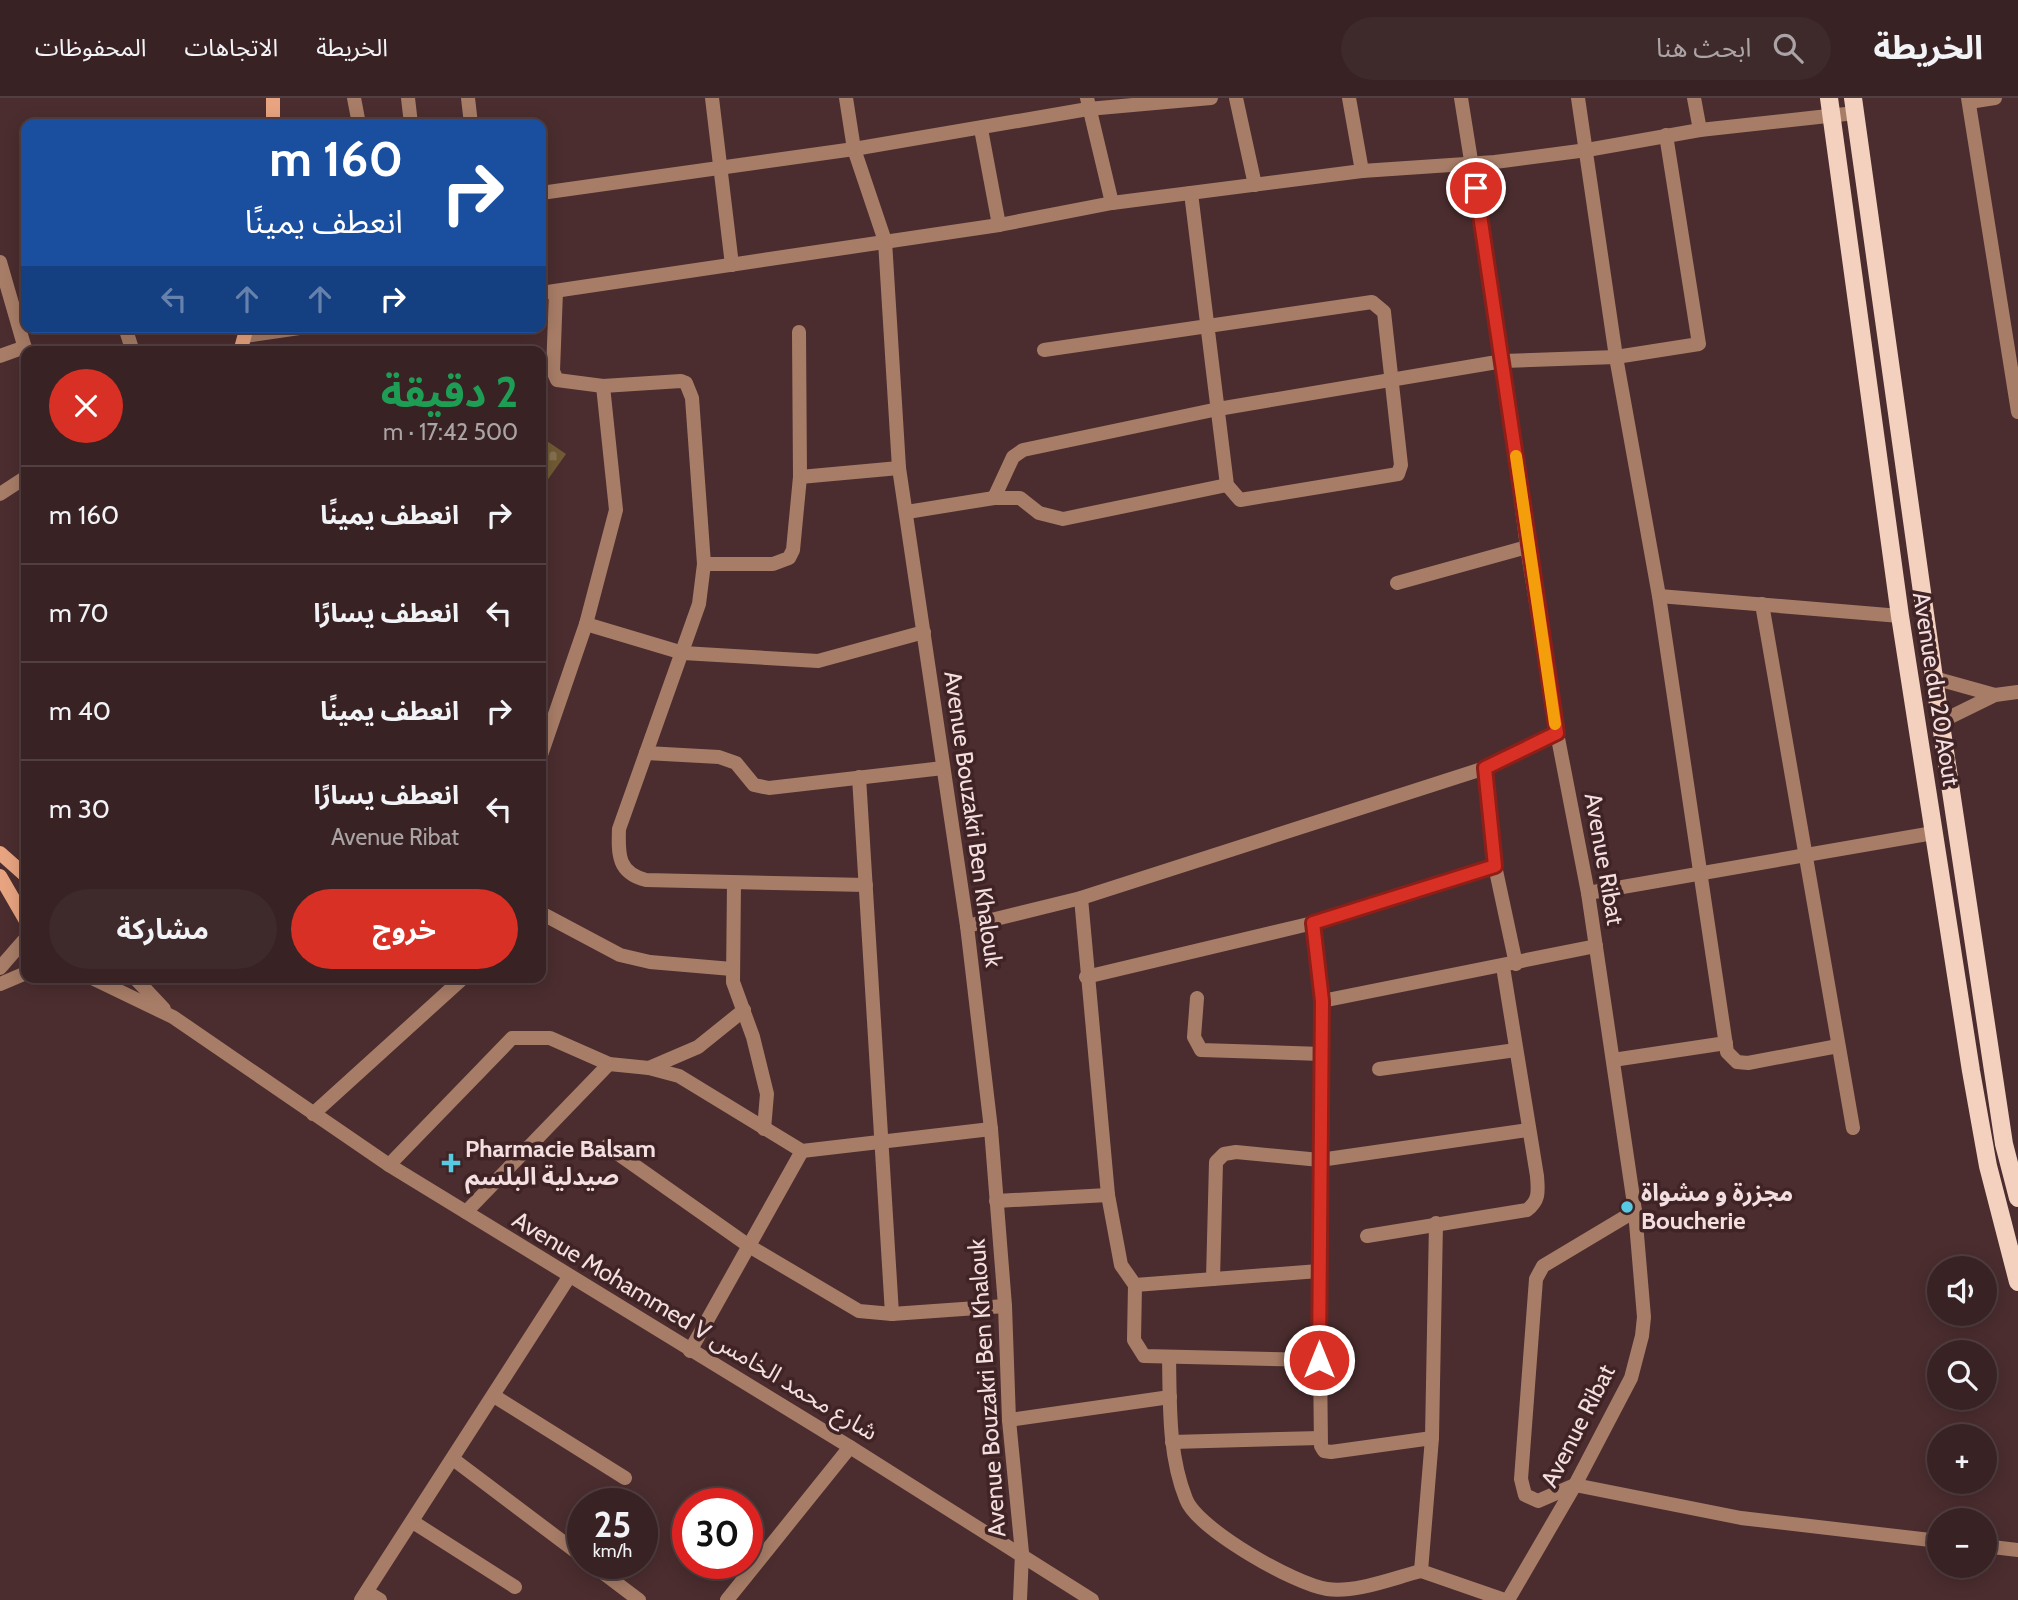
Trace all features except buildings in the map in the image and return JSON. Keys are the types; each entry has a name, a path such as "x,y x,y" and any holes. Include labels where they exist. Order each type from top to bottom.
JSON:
{"main road":[{"path":"273,98 273,119"},
{"name":"Avenue du 20 Aout","path":"1854,105 1934,678 2004,1144 2018,1198"},
{"name":"Avenue du 20 Aout","path":"1830,107 1900,616 1933,833 1988,1166 2018,1282"},
{"path":"0,853 21,872"},
{"path":"0,876 21,912"}],"street":[{"path":"354,98 358,119"},
{"path":"408,98 410,119"},
{"path":"468,98 470,119"},
{"path":"712,98 732,265"},
{"name":"Avenue Bouzakri Ben Khalouk","path":"846,98 854,149 886,241 899,468 967,926 991,1129 1005,1306 1009,1420 1022,1553 1020,1600"},
{"path":"546,192 981,129 1088,104 1211,98"},
{"path":"1236,98 1255,185"},
{"path":"1349,98 1362,171"},
{"name":"Avenue Ribat","path":"1461,98 1503,361 1527,547 1557,733 1588,893 1613,1060 1635,1211 1642,1336 1631,1378 1575,1485 1506,1600"},
{"path":"1578,98 1616,357 1660,596 1726,1043 1731,1058 1748,1063 1838,1046"},
{"path":"1694,98 1700,130"},
{"path":"1995,98 1969,100 2018,412"},
{"path":"1088,104 1112,203"},
{"path":"546,292 999,225 1112,203 1362,171 1472,164 1587,150 1854,105"},
{"path":"981,129 999,225"},
{"path":"994,498 1013,457 1023,450 1218,409 1503,361 1616,357 1699,344 1666,135"},
{"path":"1044,350 1206,325 1372,302 1384,312 1401,466 1398,474 1240,500 1227,485 1206,325 1191,193"},
{"path":"0,262 21,332"},
{"path":"556,291 553,371 558,380 603,386 674,380 686,383 692,398 704,564 699,604 619,829 622,866 627,873 646,880 866,885"},
{"path":"704,564 773,565 789,558 793,550 800,477 799,332"},
{"path":"0,356 21,350"},
{"path":"546,740 586,624 616,510 603,386"},
{"path":"800,477 899,468"},
{"path":"0,494 21,480"},
{"path":"907,512 994,498 1020,498 1039,513 1063,519 1227,485"},
{"path":"1397,583 1527,547"},
{"path":"1660,596 1900,616"},
{"path":"1762,604 1853,1128"},
{"path":"586,624 683,653 818,661 924,632"},
{"path":"1934,678 1995,695"},
{"path":"1942,720 1995,695 2018,692"},
{"path":"967,926 1081,898 1485,768 1557,733"},
{"path":"646,753 719,757 736,763 754,785 769,788 943,768"},
{"path":"1367,1236 1527,1210 1536,1203 1539,1196 1516,1050 1509,966 1485,768"},
{"path":"859,777 892,1314"},
{"path":"1588,893 1933,833"},
{"path":"1086,977 1313,923 1495,866"},
{"path":"733,883 732,969 767,1094 764,1129"},
{"path":"1081,898 1086,977 1108,1195 1121,1265 1135,1285 1134,1340 1137,1349 1144,1356 1319,1360"},
{"path":"546,916 620,954 650,962 732,969"},
{"path":"1313,923 1322,1001 1320,1438 1324,1451 1331,1452 1432,1438"},
{"path":"0,968 21,943"},
{"path":"1322,1001 1509,966 1596,946"},
{"path":"0,984 21,975"},
{"path":"102,983 173,1017"},
{"path":"140,983 173,1017"},
{"path":"313,1114 457,983"},
{"path":"1197,998 1194,1037 1201,1050 1322,1054"},
{"path":"649,1068 698,1047 744,1010"},
{"name":"Avenue Mohammed V شارع محمد الخامس","path":"173,1017 388,1165 1022,1553 1092,1600"},
{"path":"388,1165 512,1038 563,1041 609,1064 649,1068 679,1076 802,1151 991,1129"},
{"path":"1613,1060 1726,1043"},
{"path":"1379,1069 1516,1050"},
{"path":"467,1212 609,1064"},
{"path":"1213,1279 1216,1162 1224,1154 1236,1152 1320,1160 1528,1130"},
{"path":"607,1146 749,1245 859,1311 892,1314 1005,1306"},
{"path":"690,1351 802,1151"},
{"path":"996,1201 1108,1195"},
{"path":"1635,1211 1543,1266 1536,1279 1521,1486 1525,1495 1538,1501 1575,1485 1741,1518 1927,1540"},
{"path":"1421,1571 1432,1438 1436,1223"},
{"path":"1135,1285 1319,1271"},
{"path":"380,1600 364,1596 569,1277"},
{"path":"1169,1357 1172,1442 1186,1501 1199,1520 1302,1583 1343,1590 1421,1571 1506,1600"},
{"path":"494,1396 625,1478"},
{"path":"1009,1420 1170,1397"},
{"path":"1172,1442 1320,1438"},
{"path":"727,1600 850,1447"},
{"path":"453,1459 567,1546"},
{"path":"413,1522 515,1587"},
{"path":"1997,1548 2018,1550"},
{"path":"611,1579 639,1600"}],"green space":[{"path":"546,440 566,454 546,482"}],"slow traffic":[{"path":"1516,456 1527,547 1555,724"}],"place":[{"name":"Pharmacie Balsam صيدلية البلسم","path":"451,1163"},
{"name":"مجزرة و مشواة Boucherie","path":"1627,1207"}],"route":[{"path":"1319,1360 1322,1001 1313,923 1495,866 1485,768 1557,733 1527,547 1503,361 1476,188"}]}
